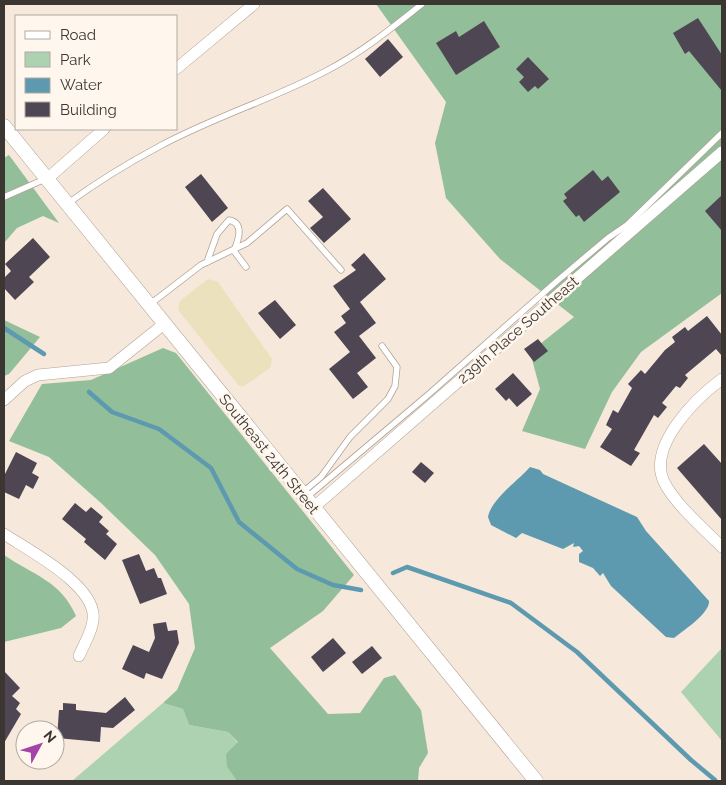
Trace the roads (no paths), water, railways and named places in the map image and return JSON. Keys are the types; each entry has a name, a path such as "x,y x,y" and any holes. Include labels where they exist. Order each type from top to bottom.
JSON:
{"street":[{"path":"178,66 254,4"},
{"name":"Southeast 24th Street","path":"4,126 536,781"},
{"path":"47,179 103,130"},
{"name":"239th Place Southeast","path":"306,500 722,152"},
{"path":"4,400 18,387 38,375 69,371 98,371 109,368 164,324"},
{"path":"722,379 695,402 668,438 660,456 660,472 672,494 722,547"},
{"path":"4,534 50,564 82,591 89,601 94,619 78,656"}],"lane":[{"path":"67,204 94,184 162,145 288,90 328,70 367,46 422,4"},
{"path":"306,500 556,281 628,225 722,133"},
{"path":"4,197 47,179"},
{"path":"149,305 207,262 234,251 247,243 287,209 341,270"},
{"path":"207,262 217,234 229,220 233,221 239,231 239,240 234,251"},
{"path":"234,251 246,267"},
{"path":"306,500 350,437 388,399 395,386 397,367 382,346"}],"water":[{"path":"530,467 540,470 543,474 637,517 646,531 709,601 701,616 674,638 666,637 611,586 603,573 600,576 593,568 579,562 579,554 583,551 579,546 573,547 574,543 563,549 522,533 516,538 491,525 488,517 494,503"}],"waterway":[{"path":"4,328 44,354"},
{"path":"89,392 112,412 159,429 211,468 239,522 297,569 333,585 361,590"},
{"path":"393,573 407,567 511,603 577,652 691,760 715,780"}]}
